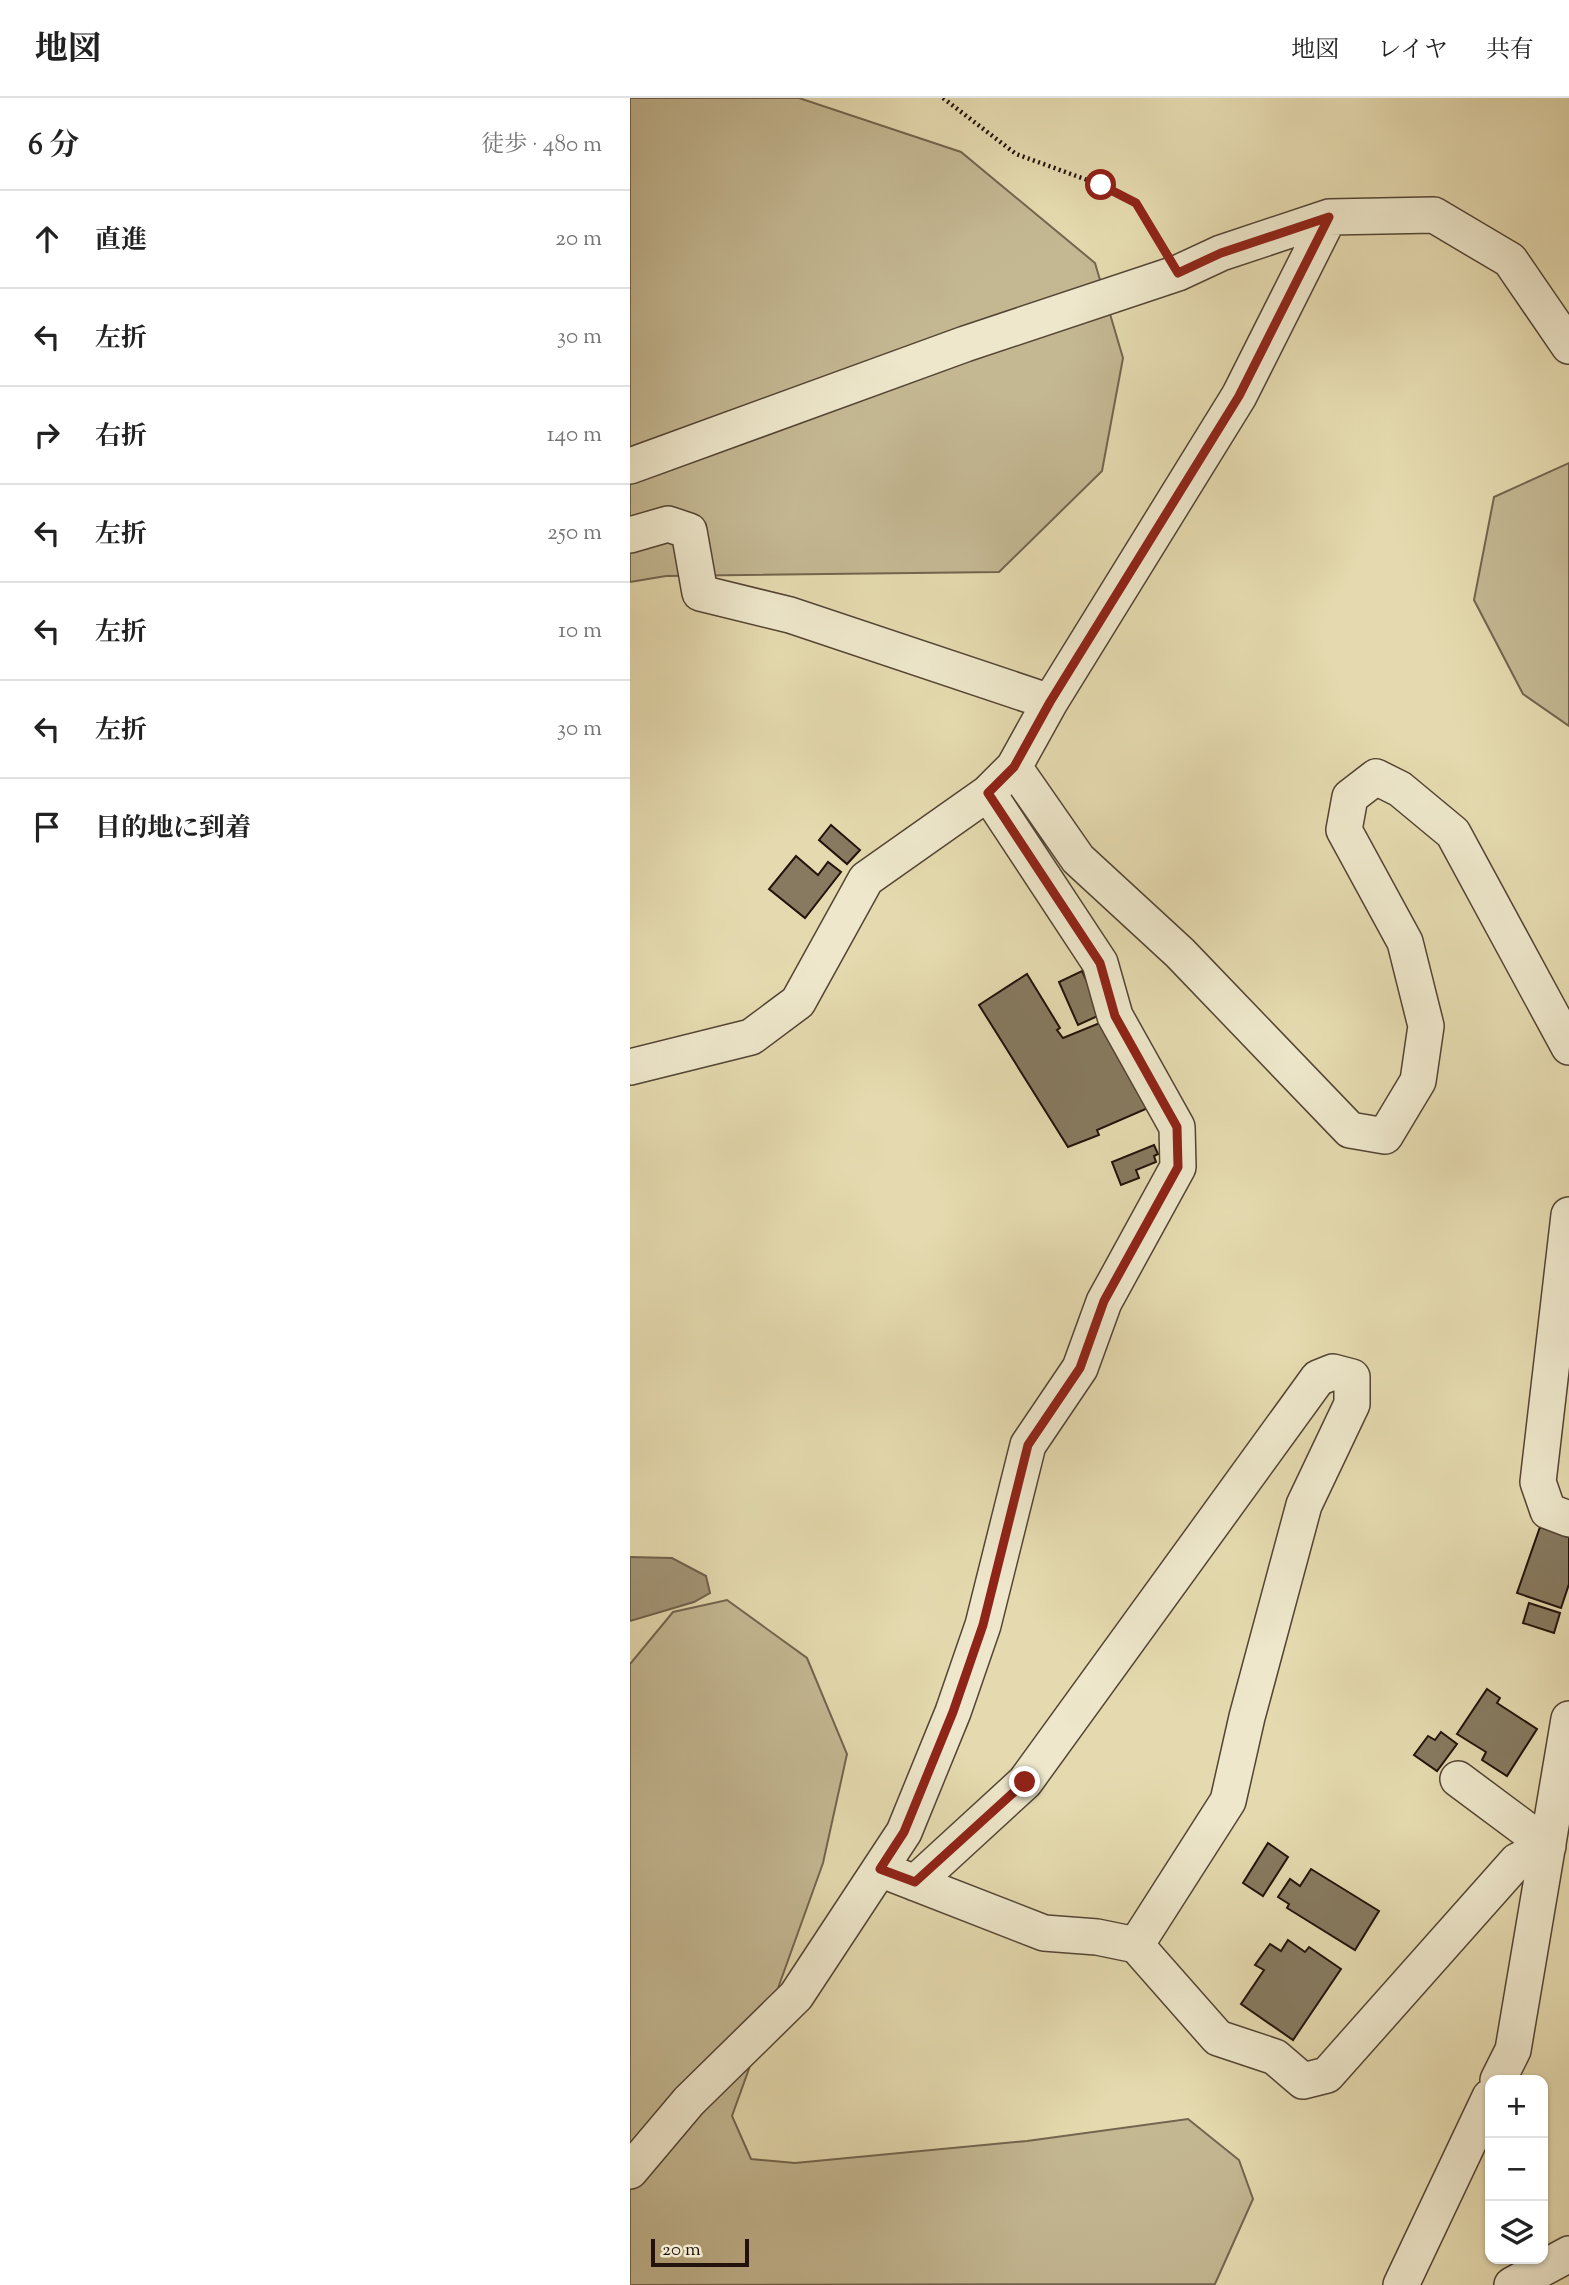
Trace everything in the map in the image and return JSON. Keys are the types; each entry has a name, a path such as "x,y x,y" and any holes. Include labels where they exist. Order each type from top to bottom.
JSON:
{"street":[{"path":"630,466 965,344 1178,273 1221,253 1329,217 1434,215 1510,260 1569,346"},
{"path":"630,1067 751,1037 798,1002 866,878 988,793 1014,767 1050,702 1239,396 1329,217"},
{"path":"630,535 668,524 689,531 700,593 790,615 1050,702"},
{"path":"1014,767 1078,859 1180,953 1350,1130 1385,1136 1418,1081 1426,1026 1405,942 1345,830 1350,797 1376,777 1400,789 1453,833 1569,1047"},
{"path":"630,2171 689,2101 796,1996 904,1832 953,1712 983,1625 1028,1445 1080,1368 1104,1301 1178,1167 1177,1127 1115,1016 1100,963 988,793"},
{"path":"1569,1215 1538,1482 1548,1511 1569,1519"},
{"path":"915,1882 1025,1782 1318,1378 1334,1372 1352,1377 1352,1404 1304,1505 1247,1717 1228,1801 1136,1945"},
{"path":"1500,2075 1513,2050 1569,1719"},
{"path":"1458,1779 1548,1846"},
{"path":"880,1869 1044,1933 1097,1937 1136,1945 1218,2038 1275,2057 1303,2081 1327,2075 1517,1861 1548,1846"},
{"path":"1401,2285 1485,2108"},
{"path":"1512,2285 1569,2254"}],"path":[{"path":"943,98 1016,154 1101,185 1136,203 1178,273"}],"shaded area":[{"path":"630,98 799,98 961,152 1095,263 1123,358 1102,471 999,572 666,576 630,582"},
{"path":"1569,463 1569,726 1523,694 1474,600 1494,497"},
{"path":"630,1557 672,1558 706,1576 710,1593 694,1602 630,1621"},
{"path":"727,1600 807,1658 847,1754 823,1863 732,2116 751,2159 795,2163 1027,2141 1188,2119 1239,2160 1253,2199 1215,2284 630,2285 630,1664 673,1612"}],"building":[{"path":"831,825 860,850 847,864 819,840"},
{"path":"796,856 818,875 828,862 841,872 805,918 769,889"},
{"path":"1082,971 1102,1014 1078,1025 1059,982"},
{"path":"1027,974 1060,1028 1057,1030 1063,1038 1107,1020 1148,1108 1097,1130 1099,1135 1068,1147 979,1005"},
{"path":"1154,1145 1158,1154 1154,1156 1156,1162 1136,1170 1139,1178 1121,1185 1112,1162"},
{"path":"1540,1527 1569,1537 1569,1584 1561,1608 1517,1593"},
{"path":"1529,1603 1560,1613 1554,1633 1523,1623"},
{"path":"1487,1689 1500,1698 1497,1703 1537,1729 1507,1776 1482,1760 1486,1752 1457,1734"},
{"path":"1441,1732 1457,1744 1437,1771 1414,1755 1428,1736 1435,1740"},
{"path":"1268,1843 1288,1857 1263,1896 1243,1883"},
{"path":"1311,1869 1379,1911 1355,1950 1287,1908 1289,1904 1278,1897 1290,1879 1300,1886"},
{"path":"1288,1940 1305,1952 1309,1947 1341,1969 1293,2040 1241,2004 1264,1970 1255,1965 1270,1944 1281,1951"}],"route":[{"path":"1025,1782 915,1882 880,1869 904,1832 953,1712 983,1625 1028,1445 1080,1368 1104,1301 1178,1167 1177,1127 1115,1016 1100,963 988,793 1014,767 1050,702 1239,396 1329,217 1221,253 1178,273 1136,203 1101,185"}]}
